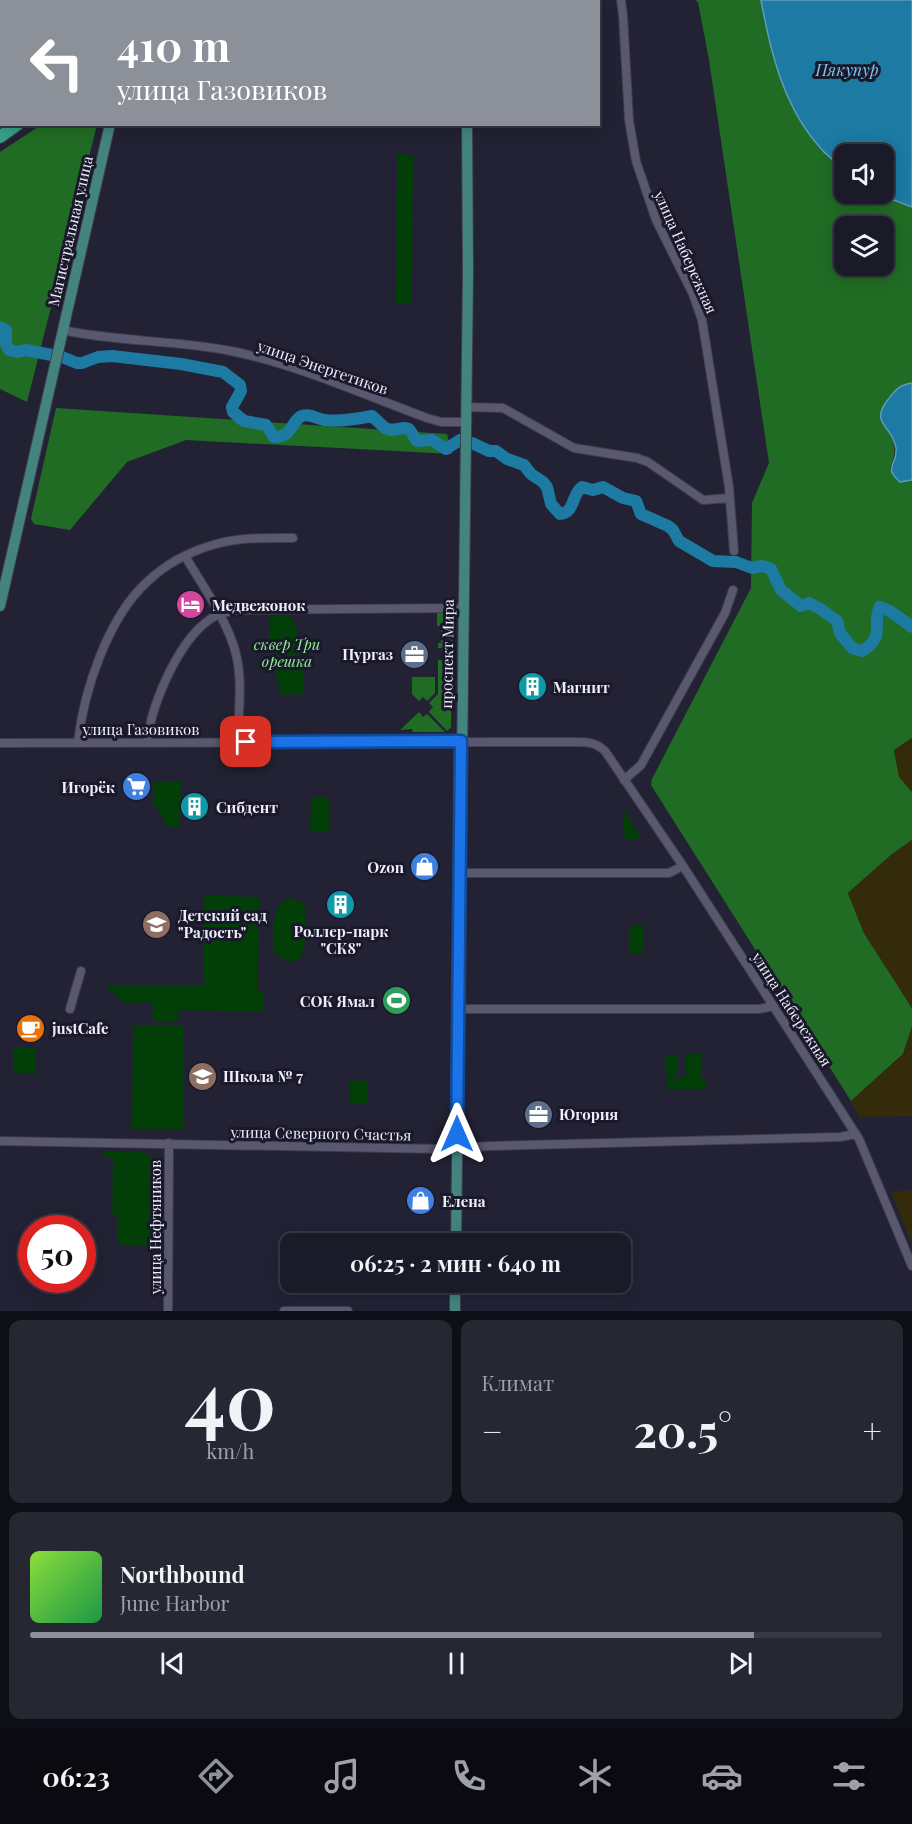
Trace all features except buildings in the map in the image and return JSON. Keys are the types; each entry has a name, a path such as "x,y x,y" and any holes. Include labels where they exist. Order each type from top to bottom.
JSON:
{"highway":[{"path":"0,137 15,126"}],"main road":[{"name":"Магистральная улица","path":"0,606 110,126"},
{"path":"465,425 468,273 467,126"},
{"name":"проспект Мира","path":"456,1233 465,425"},
{"path":"455,1293 455,1311"}],"street":[{"name":"улица Набережная","path":"621,0 629,120 636,161 653,214 693,294 702,320 730,498 734,551"},
{"name":"улица Энергетиков","path":"62,330 92,336 212,348 248,355 314,375 427,418 465,425"},
{"path":"466,407 502,408 574,448 638,458 648,462 703,500 730,498"},
{"path":"78,742 85,705 108,639 135,593 148,580 185,556 201,549 230,541 293,538"},
{"path":"185,556 231,638 238,666 238,742"},
{"path":"624,780 641,765 726,613 733,590"},
{"path":"147,742 148,731 178,654 198,630 219,614 239,610 463,608"},
{"name":"улица Набережная","path":"461,741 595,743 605,750 683,866 856,1134 874,1170 912,1266"},
{"name":"улица Газовиков","path":"0,743 461,741"},
{"path":"460,873 669,873 683,866"},
{"path":"70,1009 81,971"},
{"path":"458,1009 759,1009 774,1006"},
{"name":"улица Северного Счастья","path":"0,1141 441,1149 840,1137 856,1134"},
{"name":"улица Нефтяников","path":"168,1311 169,1143"},
{"path":"284,1311 348,1311"}],"green space":[{"path":"695,0 761,0 778,70 790,102 818,147 834,161 834,204 894,204 894,200 912,207 912,383 899,387 890,395 880,419 894,442 890,469 900,482 912,480 912,738 894,750 899,776 912,792 912,840 891,855 848,893 864,933 912,1008 912,1027 903,1054 851,1101 651,785 652,779 751,588 752,503 769,463 709,60 698,2"},
{"path":"39,126 97,126 27,402 0,389 0,152"},
{"path":"397,154 413,155 412,304 396,304"},
{"path":"56,408 447,434 452,454 186,440 127,462 70,530 34,524 31,519"},
{"path":"453,611 453,648 438,648 438,643 441,643 441,626 437,626 437,613"},
{"name":"сквер Три орешка","path":"270,616 288,616 293,619 304,650 304,694 281,695 270,651"},
{"path":"438,660 452,661 451,727 447,731 429,712 433,707 429,703 438,694"},
{"path":"412,677 435,677 435,693 427,701 423,697 419,701 412,694"},
{"path":"419,712 423,717 427,714 445,732 400,730"},
{"path":"153,781 181,781 180,827 168,827 153,803"},
{"path":"311,797 330,797 329,831 310,831"},
{"path":"624,811 639,834 637,839 624,837"},
{"path":"204,895 259,897 258,990 263,991 264,1012 179,1010 178,1021 153,1021 152,1002 124,1003 104,985 203,985"},
{"path":"288,898 299,900 306,909 304,950 300,958 294,961 286,960 274,952 275,915 278,908"},
{"path":"629,926 644,926 644,954 629,954"},
{"path":"133,1025 184,1026 183,1129 132,1129"},
{"path":"13,1047 35,1047 36,1073 13,1073"},
{"path":"686,1054 701,1054 701,1077 686,1077"},
{"path":"666,1055 678,1055 678,1076 666,1076"},
{"path":"668,1078 705,1078 705,1090 668,1090"},
{"path":"368,1080 368,1103 350,1103 350,1081"},
{"path":"103,1152 144,1153 157,1160 160,1166 160,1246 121,1245 117,1242 117,1215 112,1214 113,1158 103,1158"}],"sand":[{"path":"912,738 912,792 899,777 894,750"},
{"path":"912,840 912,1008 864,933 848,893 891,855"},
{"path":"912,1027 912,1116 859,1117 851,1101 903,1054"},
{"path":"912,1190 912,1244 891,1192"}],"water":[{"name":"Пякупур","path":"761,0 912,0 912,207 894,200 894,144 834,144 834,160 823,151 795,112 780,76"},
{"path":"912,383 912,480 900,482 891,469 896,454 894,440 883,424 881,414 883,407 896,390"}],"waterway":[{"path":"0,327 6,330 6,344 9,350 18,352 26,350 62,357 77,363 112,356 181,364 223,372 240,385 241,391 232,407 233,412 244,421 266,425 274,437 285,435 298,418 305,415 336,421 372,416 385,428 409,429 417,441 432,440 446,449 460,440 489,451 496,451 507,459 524,465 531,474 543,482 547,487 551,504 560,514 565,513 571,507 576,494 582,487 593,490 603,487 623,498 636,501 641,514 668,526 679,541 713,561 736,562 752,568 762,566 771,569 781,590 801,606 809,603 837,621 840,633 852,648 862,651 874,640 880,607 890,611 912,627"}],"place":[{"name":"Медвежонок","path":"191,605"},
{"name":"Пургаз","path":"414,654"},
{"name":"Магнит","path":"532,687"},
{"name":"Игорёк","path":"136,787"},
{"name":"Сибдент","path":"195,807"},
{"name":"Ozon","path":"425,867"},
{"name":"Роллер-парк \"СК8\"","path":"341,904"},
{"name":"Детский сад \"Радость\"","path":"157,924"},
{"name":"СОК Ямал","path":"396,1001"},
{"name":"justCafe","path":"31,1028"},
{"name":"Школа № 7","path":"202,1076"},
{"name":"Югория","path":"538,1114"},
{"name":"Елена","path":"421,1201"}],"route":[{"path":"246,742 461,741 457,1134"}]}
